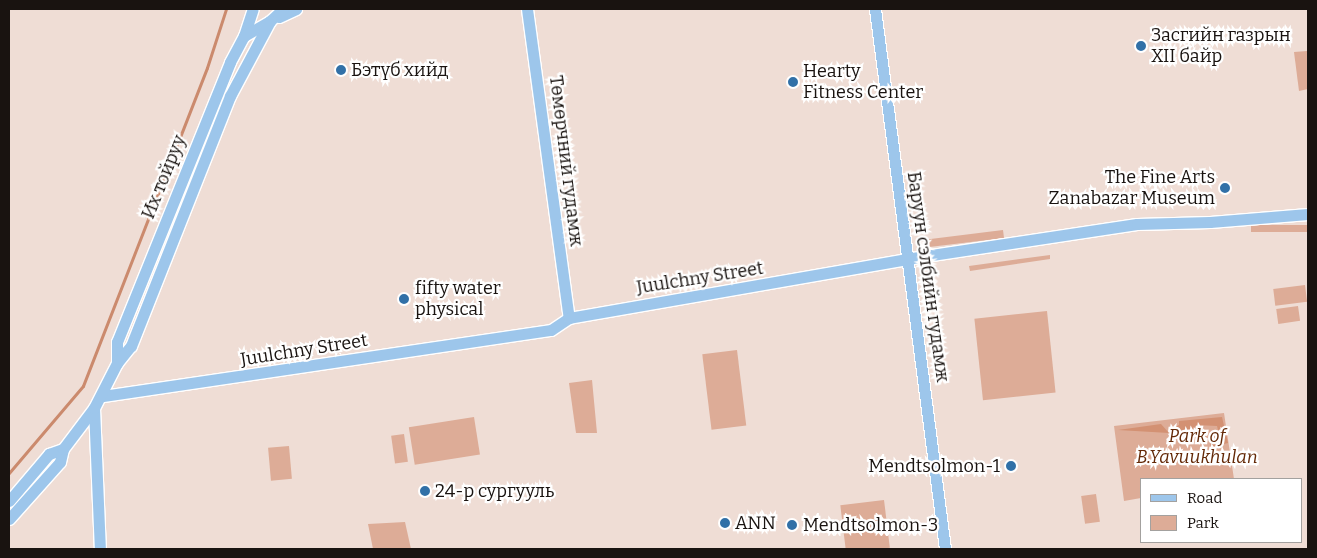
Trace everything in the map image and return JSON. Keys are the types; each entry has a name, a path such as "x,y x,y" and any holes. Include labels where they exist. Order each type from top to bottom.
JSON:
{"main road":[{"path":"244,36 252,9"},
{"name":"Их тойруу","path":"117,363 116,342 220,84 244,36 270,21 283,9"},
{"path":"270,21 296,9"},
{"name":"Төмөрчний гудамж","path":"527,9 568,318"},
{"name":"Баруун сэлбийн гудамж","path":"875,9 945,549"},
{"name":"Их тойруу","path":"9,519 60,462 63,449 103,396 117,363 131,346 230,96 270,21"},
{"name":"Juulchny Street","path":"103,396 551,330 568,318 907,261 925,256 1137,224 1210,222 1308,214"},
{"path":"94,408 100,549"},
{"name":"Их тойруу","path":"9,501 49,454 63,449"}],"green space":[{"path":"1307,51 1308,89 1299,91 1294,52"},
{"path":"1251,225 1308,225 1308,232 1251,232"},
{"path":"1003,230 1004,238 930,247 929,239"},
{"path":"1050,255 1050,259 970,271 969,266"},
{"path":"1305,285 1307,302 1275,306 1273,289"},
{"path":"1298,306 1300,321 1278,324 1276,309"},
{"path":"1047,311 1056,393 983,400 974,319"},
{"path":"737,350 746,425 712,430 702,354"},
{"path":"592,380 597,433 576,433 569,383"},
{"name":"Park of B.Yavuukhulan","path":"1224,413 1234,478 1140,478 1140,498 1124,501 1114,426"},
{"path":"474,417 480,455 415,465 409,427"},
{"path":"404,434 408,462 395,464 391,436"},
{"path":"289,446 292,479 271,481 268,448"},
{"path":"1096,494 1100,522 1085,524 1081,496"},
{"path":"884,500 890,548 846,549 840,505"},
{"path":"405,522 411,549 373,549 368,524"}],"shaded area":[{"path":"1222,417 1228,443 1211,447 1209,437 1219,434 1217,426 1197,425 1191,431 1175,435 1174,428 1179,425 1179,421"},
{"path":"1161,424 1169,433 1118,430"}],"waterway":[{"path":"9,473 83,386 207,68 226,9"}],"place":[{"name":"Засгийн газрын XII байр","path":"1141,46"},
{"name":"Бэтүб хийд","path":"341,70"},
{"name":"Hearty Fitness Center","path":"793,82"},
{"name":"The Fine Arts Zanabazar Museum","path":"1225,188"},
{"name":"fifty water physical","path":"404,299"},
{"name":"Mendtsolmon-1","path":"1011,466"},
{"name":"24-р сургууль","path":"425,491"},
{"name":"ANN","path":"725,523"},
{"name":"Mendtsolmon-3","path":"792,525"}]}
